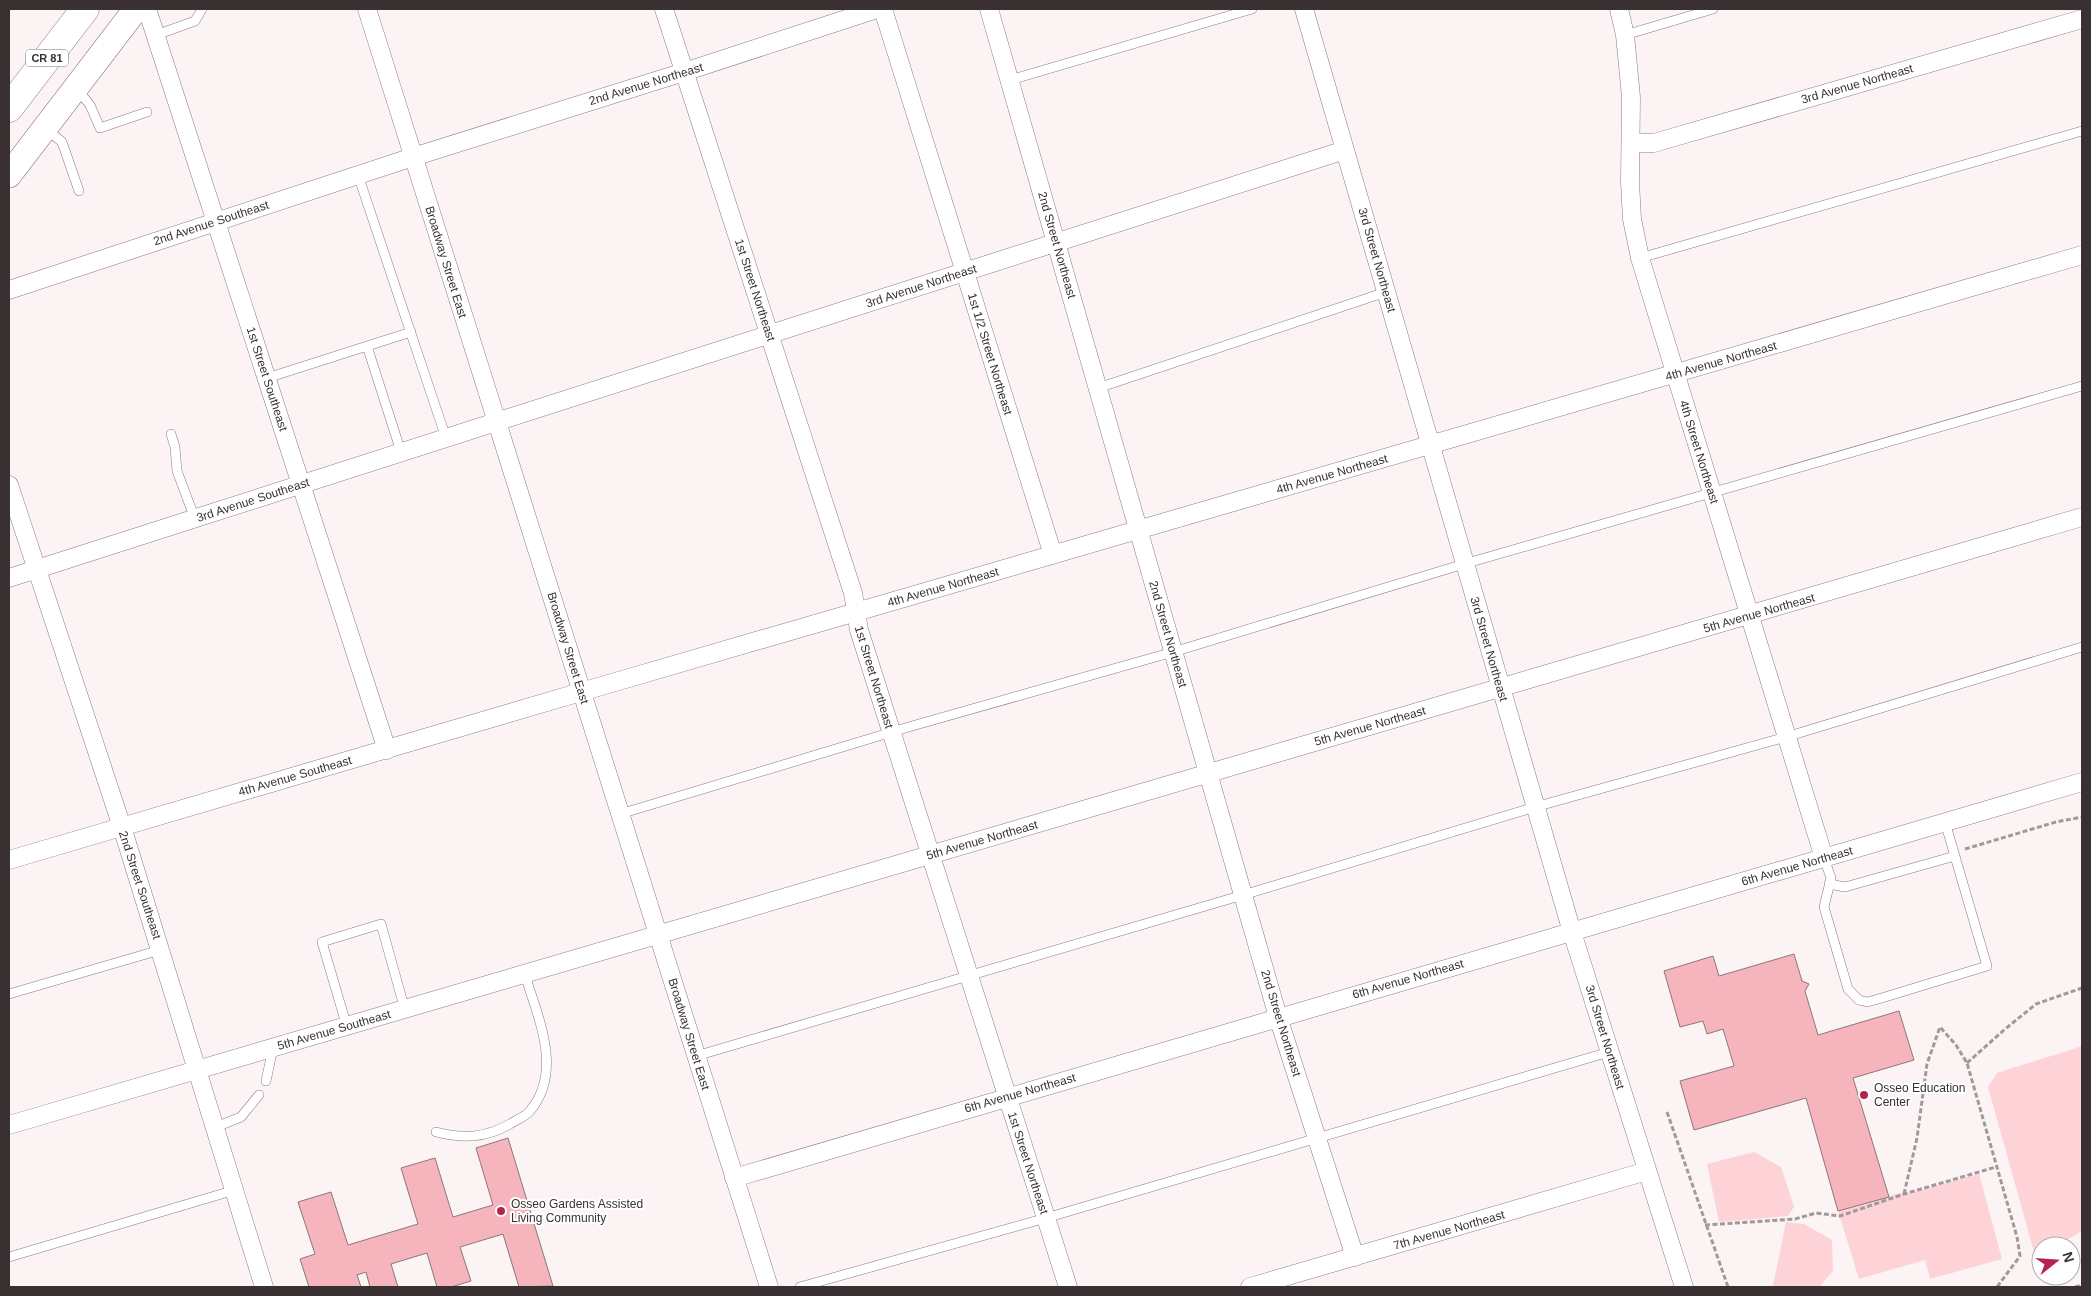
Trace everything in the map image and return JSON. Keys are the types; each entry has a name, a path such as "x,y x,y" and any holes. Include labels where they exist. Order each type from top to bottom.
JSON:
{"highway":[{"name":"CR 81","path":"9,108 85,9"}],"street":[{"path":"9,175 136,9"},
{"name":"1st Street Southeast","path":"147,9 387,750"},
{"name":"Broadway Street East","path":"367,9 769,1287"},
{"name":"1st Street Northeast","path":"664,9 853,593 858,630 1068,1287"},
{"name":"2nd Avenue Northeast","path":"413,157 877,9"},
{"name":"1st 1/2 Street Northeast","path":"883,9 1053,555"},
{"name":"2nd Street Northeast","path":"989,9 1278,1017 1355,1257"},
{"name":"3rd Street Northeast","path":"1304,9 1346,150 1429,445 1572,932 1684,1287"},
{"name":"4th Street Northeast","path":"1619,9 1625,35 1630,98 1632,219 1640,258 1824,858"},
{"name":"3rd Avenue Northeast","path":"1631,143 1654,144 2082,19"},
{"name":"3rd Avenue Northeast","path":"496,421 1346,150"},
{"name":"2nd Avenue Southeast","path":"9,290 413,157"},
{"name":"4th Avenue Northeast","path":"582,692 2082,255"},
{"name":"3rd Avenue Southeast","path":"9,578 496,421"},
{"name":"2nd Street Southeast","path":"9,485 35,570 122,828 264,1287"},
{"name":"5th Avenue Northeast","path":"658,935 2082,517"},
{"name":"4th Avenue Southeast","path":"9,860 582,692"},
{"name":"6th Avenue Northeast","path":"734,1178 2082,782"},
{"name":"5th Avenue Southeast","path":"9,1125 658,935"},
{"name":"7th Avenue Northeast","path":"1250,1287 1647,1171"}],"lane":[{"path":"156,36 195,21 202,9"},
{"path":"1010,80 1252,9"},
{"path":"1625,35 1713,9"},
{"path":"76,86 90,105 100,128 147,112"},
{"path":"44,127 62,142 79,191"},
{"path":"1640,258 2082,131"},
{"path":"358,175 446,438"},
{"path":"1098,388 1386,292"},
{"path":"267,378 411,332"},
{"path":"367,346 401,452"},
{"path":"620,814 891,732 1173,652 1464,564 2082,386"},
{"path":"171,434 175,447 177,471 194,519"},
{"path":"696,1056 1535,807 1786,737 2082,647"},
{"path":"1824,858 1831,878 1824,907 1848,989 1859,1000 1867,1002 1875,1000 1986,966 1945,822"},
{"path":"1829,884 1845,887 1955,856"},
{"path":"347,1027 322,942 381,924 405,1010"},
{"path":"9,994 160,950"},
{"path":"436,1132 457,1137 472,1137 505,1127 528,1113 541,1094 547,1068 546,1045 524,975"},
{"path":"266,1081 273,1048"},
{"path":"800,1287 1046,1218 1610,1052"},
{"path":"216,1127 241,1116 259,1095"},
{"path":"9,1257 235,1190"}],"path":[{"path":"1966,849 2056,822 2082,817"},
{"path":"1967,1064 2036,1004 2082,988"},
{"path":"1904,1194 1917,1138 1926,1064 1940,1027 1956,1045 1967,1064 2017,1237 2020,1256 1997,1287"},
{"path":"1667,1112 1728,1287"},
{"path":"1705,1224 1795,1219 1816,1213 1840,1216 1904,1194 1996,1167"},
{"path":"2075,1287 2082,1285"}],"shaded area":[{"path":"2082,1046 2082,1231 2073,1236 2031,1236 2031,1241 1988,1087 1997,1073"},
{"path":"1754,1152 1781,1167 1794,1207 1788,1216 1719,1222 1707,1164"},
{"path":"1979,1174 2002,1259 1930,1279 1925,1260 1859,1279 1838,1211 1900,1193 1907,1194"},
{"path":"1786,1222 1804,1224 1832,1240 1833,1271 1819,1287 1773,1286"}],"building":[{"name":"Osseo Education Center","path":"1794,954 1802,981 1809,984 1805,991 1818,1035 1899,1011 1914,1060 1853,1078 1889,1197 1838,1211 1806,1098 1694,1130 1680,1081 1734,1066 1723,1029 1707,1034 1703,1021 1680,1027 1664,971 1713,956 1719,976"},
{"name":"Osseo Gardens Assisted Living Community","path":"508,1138 553,1286 519,1287 503,1234 460,1247 471,1281 451,1287 437,1287 427,1253 391,1264 398,1287 370,1287 366,1272 357,1275 361,1287 309,1287 300,1259 315,1254 298,1202 331,1192 348,1245 418,1224 401,1168 435,1158 453,1217 493,1205 476,1148"}],"place":[{"name":"Osseo Education Center","path":"1864,1095"},
{"name":"Osseo Gardens Assisted Living Community","path":"501,1211"}]}
